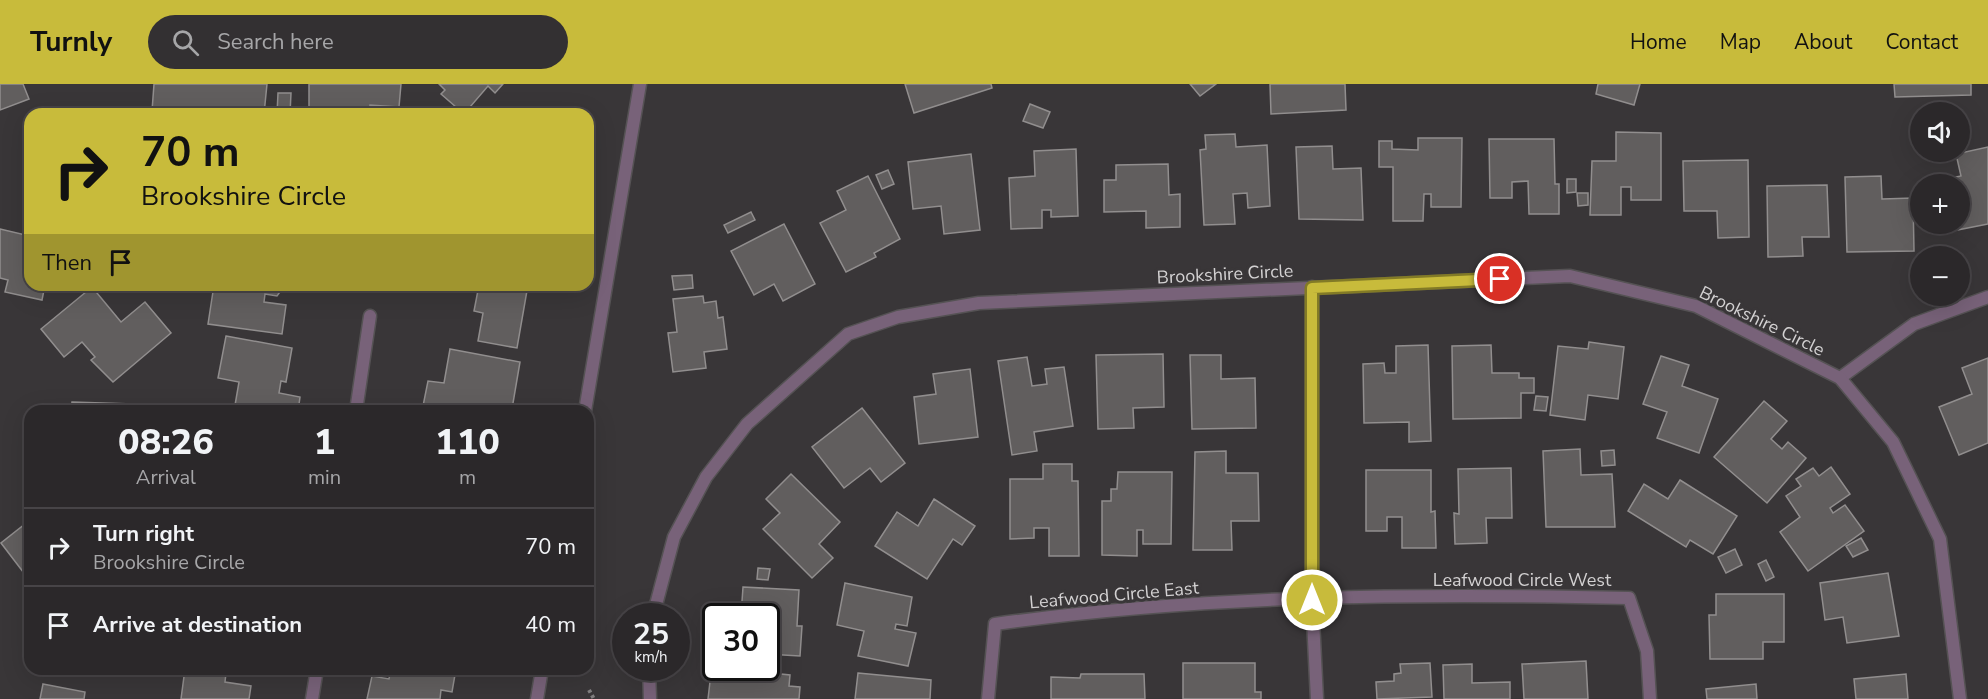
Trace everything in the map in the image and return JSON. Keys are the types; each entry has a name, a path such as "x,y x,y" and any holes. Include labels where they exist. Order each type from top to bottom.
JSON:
{"street":[{"path":"586,405 640,84"},
{"name":"Brookshire Circle","path":"656,603 674,537 706,477 747,424 848,334 898,317 980,303 1570,276 1696,306 1840,378 1893,442 1940,539 1960,699"},
{"path":"1312,288 1312,600 1317,699"},
{"path":"1840,378 1914,324 1988,297"},
{"path":"357,405 370,316"},
{"name":"Leafwood Circle West","path":"1312,600 1523,596 1629,598 1647,651 1650,699"},
{"name":"Leafwood Circle East","path":"988,699 995,624 1091,611 1312,600"},
{"path":"312,699 316,675"},
{"path":"537,699 541,675"},
{"path":"650,681 650,699"}],"path":[{"path":"589,690 594,699"}],"building":[{"path":"0,84 23,84 29,99 0,110"},
{"path":"154,84 267,84 265,108 152,108"},
{"path":"309,84 401,84 399,107 370,105 370,108 309,108"},
{"path":"439,84 503,84 495,93 488,86 469,108 457,108 441,94 445,90"},
{"path":"905,84 991,84 992,88 914,113"},
{"path":"1190,84 1216,84 1200,96"},
{"path":"1270,84 1345,84 1346,110 1271,114"},
{"path":"1598,84 1640,84 1634,105 1596,94"},
{"path":"1894,84 1971,84 1971,95 1895,97"},
{"path":"278,93 291,93 290,108 277,108"},
{"path":"1030,104 1050,112 1043,128 1023,121"},
{"path":"1616,132 1661,133 1661,200 1631,200 1631,187 1621,187 1621,215 1590,215 1592,161 1616,161"},
{"path":"1235,134 1236,147 1267,145 1270,206 1248,208 1247,193 1233,194 1235,224 1204,225 1200,150 1206,149 1205,135"},
{"path":"1418,138 1462,138 1461,207 1431,207 1431,194 1424,194 1423,221 1393,221 1393,167 1379,167 1379,141 1392,141 1392,149 1418,150"},
{"path":"1489,139 1554,139 1555,184 1559,184 1559,214 1529,214 1528,181 1512,182 1512,198 1490,198"},
{"path":"1332,146 1333,169 1361,168 1363,220 1299,219 1296,147"},
{"path":"1988,147 1988,224 1970,228 1970,174 1961,174 1958,162 1970,162 1970,151"},
{"path":"1076,149 1078,216 1051,217 1051,210 1042,210 1042,228 1011,229 1009,178 1035,176 1034,151"},
{"path":"971,154 980,230 944,234 941,206 913,209 908,162"},
{"path":"1748,160 1749,237 1718,238 1717,211 1684,211 1683,161"},
{"path":"1168,164 1169,195 1180,194 1180,227 1146,228 1146,211 1104,212 1104,180 1116,180 1116,165"},
{"path":"888,170 894,184 882,189 876,175"},
{"path":"868,176 900,239 874,253 876,257 846,272 820,223 846,210 837,191"},
{"path":"1881,176 1882,199 1910,198 1910,234 1914,234 1914,246 1910,246 1910,251 1847,252 1845,177"},
{"path":"1567,179 1576,179 1576,192 1567,193"},
{"path":"1827,185 1829,237 1802,237 1803,256 1768,257 1767,186"},
{"path":"1577,193 1588,193 1588,205 1578,206"},
{"path":"751,212 755,220 728,233 724,225"},
{"path":"784,224 815,284 783,301 774,284 754,295 731,251"},
{"path":"0,229 24,235 24,291 44,291 42,300 5,292 8,280 0,278"},
{"path":"692,275 693,288 674,290 672,276"},
{"path":"87,291 95,291 121,322 145,302 171,333 113,382 91,360 95,357 82,342 64,357 41,329"},
{"path":"213,291 281,291 277,296 265,294 264,302 286,305 282,334 208,324"},
{"path":"478,291 527,291 517,348 478,341 483,313 474,311"},
{"path":"703,296 704,303 716,301 718,318 723,317 727,349 704,352 706,368 673,372 668,333 677,332 673,299"},
{"path":"226,336 292,348 286,382 281,381 279,393 300,397 299,405 235,405 239,382 218,378"},
{"path":"1589,342 1624,347 1618,399 1588,395 1585,420 1550,415 1558,346 1588,349"},
{"path":"1428,345 1431,441 1409,442 1409,422 1364,423 1363,364 1384,363 1385,373 1396,373 1396,346"},
{"path":"1491,345 1492,373 1519,373 1519,378 1534,378 1534,393 1521,393 1521,418 1453,419 1452,346"},
{"path":"450,349 520,362 513,405 423,405 428,381 444,383"},
{"path":"1163,354 1164,407 1133,408 1134,428 1098,429 1096,355"},
{"path":"1190,355 1221,355 1221,379 1255,378 1256,428 1192,429"},
{"path":"1661,356 1689,365 1682,386 1718,399 1699,453 1657,438 1667,412 1643,404"},
{"path":"1027,357 1032,386 1047,384 1045,369 1064,367 1073,426 1034,432 1037,451 1012,455 998,361"},
{"path":"1988,358 1988,443 1959,455 1939,407 1972,394 1962,368"},
{"path":"970,369 978,437 919,444 914,397 936,394 933,374"},
{"path":"1536,396 1548,397 1546,411 1534,410"},
{"path":"1764,401 1787,421 1771,439 1782,449 1788,442 1806,458 1767,503 1714,457"},
{"path":"72,402 133,405 72,405"},
{"path":"862,408 905,463 881,482 870,468 844,488 812,447"},
{"path":"1580,449 1581,475 1612,474 1615,527 1546,527 1543,451"},
{"path":"1614,450 1615,465 1602,466 1601,451"},
{"path":"1226,451 1226,473 1258,473 1259,521 1231,521 1232,550 1193,550 1195,452"},
{"path":"1043,464 1072,464 1072,481 1078,481 1079,556 1049,556 1049,528 1034,528 1034,538 1010,539 1010,479 1043,479"},
{"path":"1831,467 1850,494 1830,508 1833,513 1845,505 1864,531 1808,571 1780,532 1800,517 1786,496 1801,486 1796,479 1813,468 1819,476"},
{"path":"1511,468 1512,518 1486,518 1487,543 1455,544 1454,513 1459,514 1458,469"},
{"path":"1366,470 1431,470 1431,512 1435,511 1436,548 1402,548 1402,517 1387,517 1387,531 1366,531"},
{"path":"1118,472 1172,472 1171,544 1143,544 1143,530 1137,530 1137,556 1102,555 1102,501 1111,501 1111,489 1117,489"},
{"path":"791,474 840,522 819,544 833,558 812,578 763,529 780,513 766,499"},
{"path":"1680,480 1737,516 1713,554 1690,540 1686,547 1628,511 1644,484 1668,499"},
{"path":"934,499 975,526 962,545 953,539 927,579 875,546 897,512 918,526"},
{"path":"24,525 24,573 1,543"},
{"path":"1861,538 1868,550 1853,557 1846,546"},
{"path":"1735,549 1742,565 1726,573 1718,557"},
{"path":"1766,560 1774,577 1766,581 1758,564"},
{"path":"758,568 770,569 768,580 757,579"},
{"path":"1888,573 1899,636 1847,643 1843,617 1825,620 1820,583"},
{"path":"845,583 912,597 907,626 896,624 895,629 916,633 908,666 858,656 864,631 837,625"},
{"path":"743,587 799,590 797,626 802,626 800,656 780,655 780,603 742,603"},
{"path":"1716,594 1784,594 1784,642 1763,642 1763,659 1710,659 1709,615 1716,615"},
{"path":"1586,661 1588,699 1524,699 1522,664"},
{"path":"1183,663 1255,663 1255,692 1261,692 1261,699 1183,699"},
{"path":"1430,663 1432,697 1377,699 1376,682 1394,681 1394,674 1401,673 1400,664"},
{"path":"1472,664 1472,683 1510,682 1510,699 1444,699 1443,665"},
{"path":"858,673 931,680 930,699 855,699"},
{"path":"780,674 790,675 789,686 800,687 799,699 708,699 710,681 780,681"},
{"path":"1081,674 1144,674 1145,699 1051,699 1051,677 1080,678"},
{"path":"1906,674 1908,699 1856,699 1854,679"},
{"path":"184,675 226,675 225,682 251,686 249,699 181,699"},
{"path":"390,675 455,675 452,692 441,690 440,699 367,699 372,676 389,679"},
{"path":"43,684 85,692 84,699 40,699"},
{"path":"1756,684 1757,699 1707,699 1706,689"}],"route":[{"path":"1312,600 1312,288 1500,279"}]}
